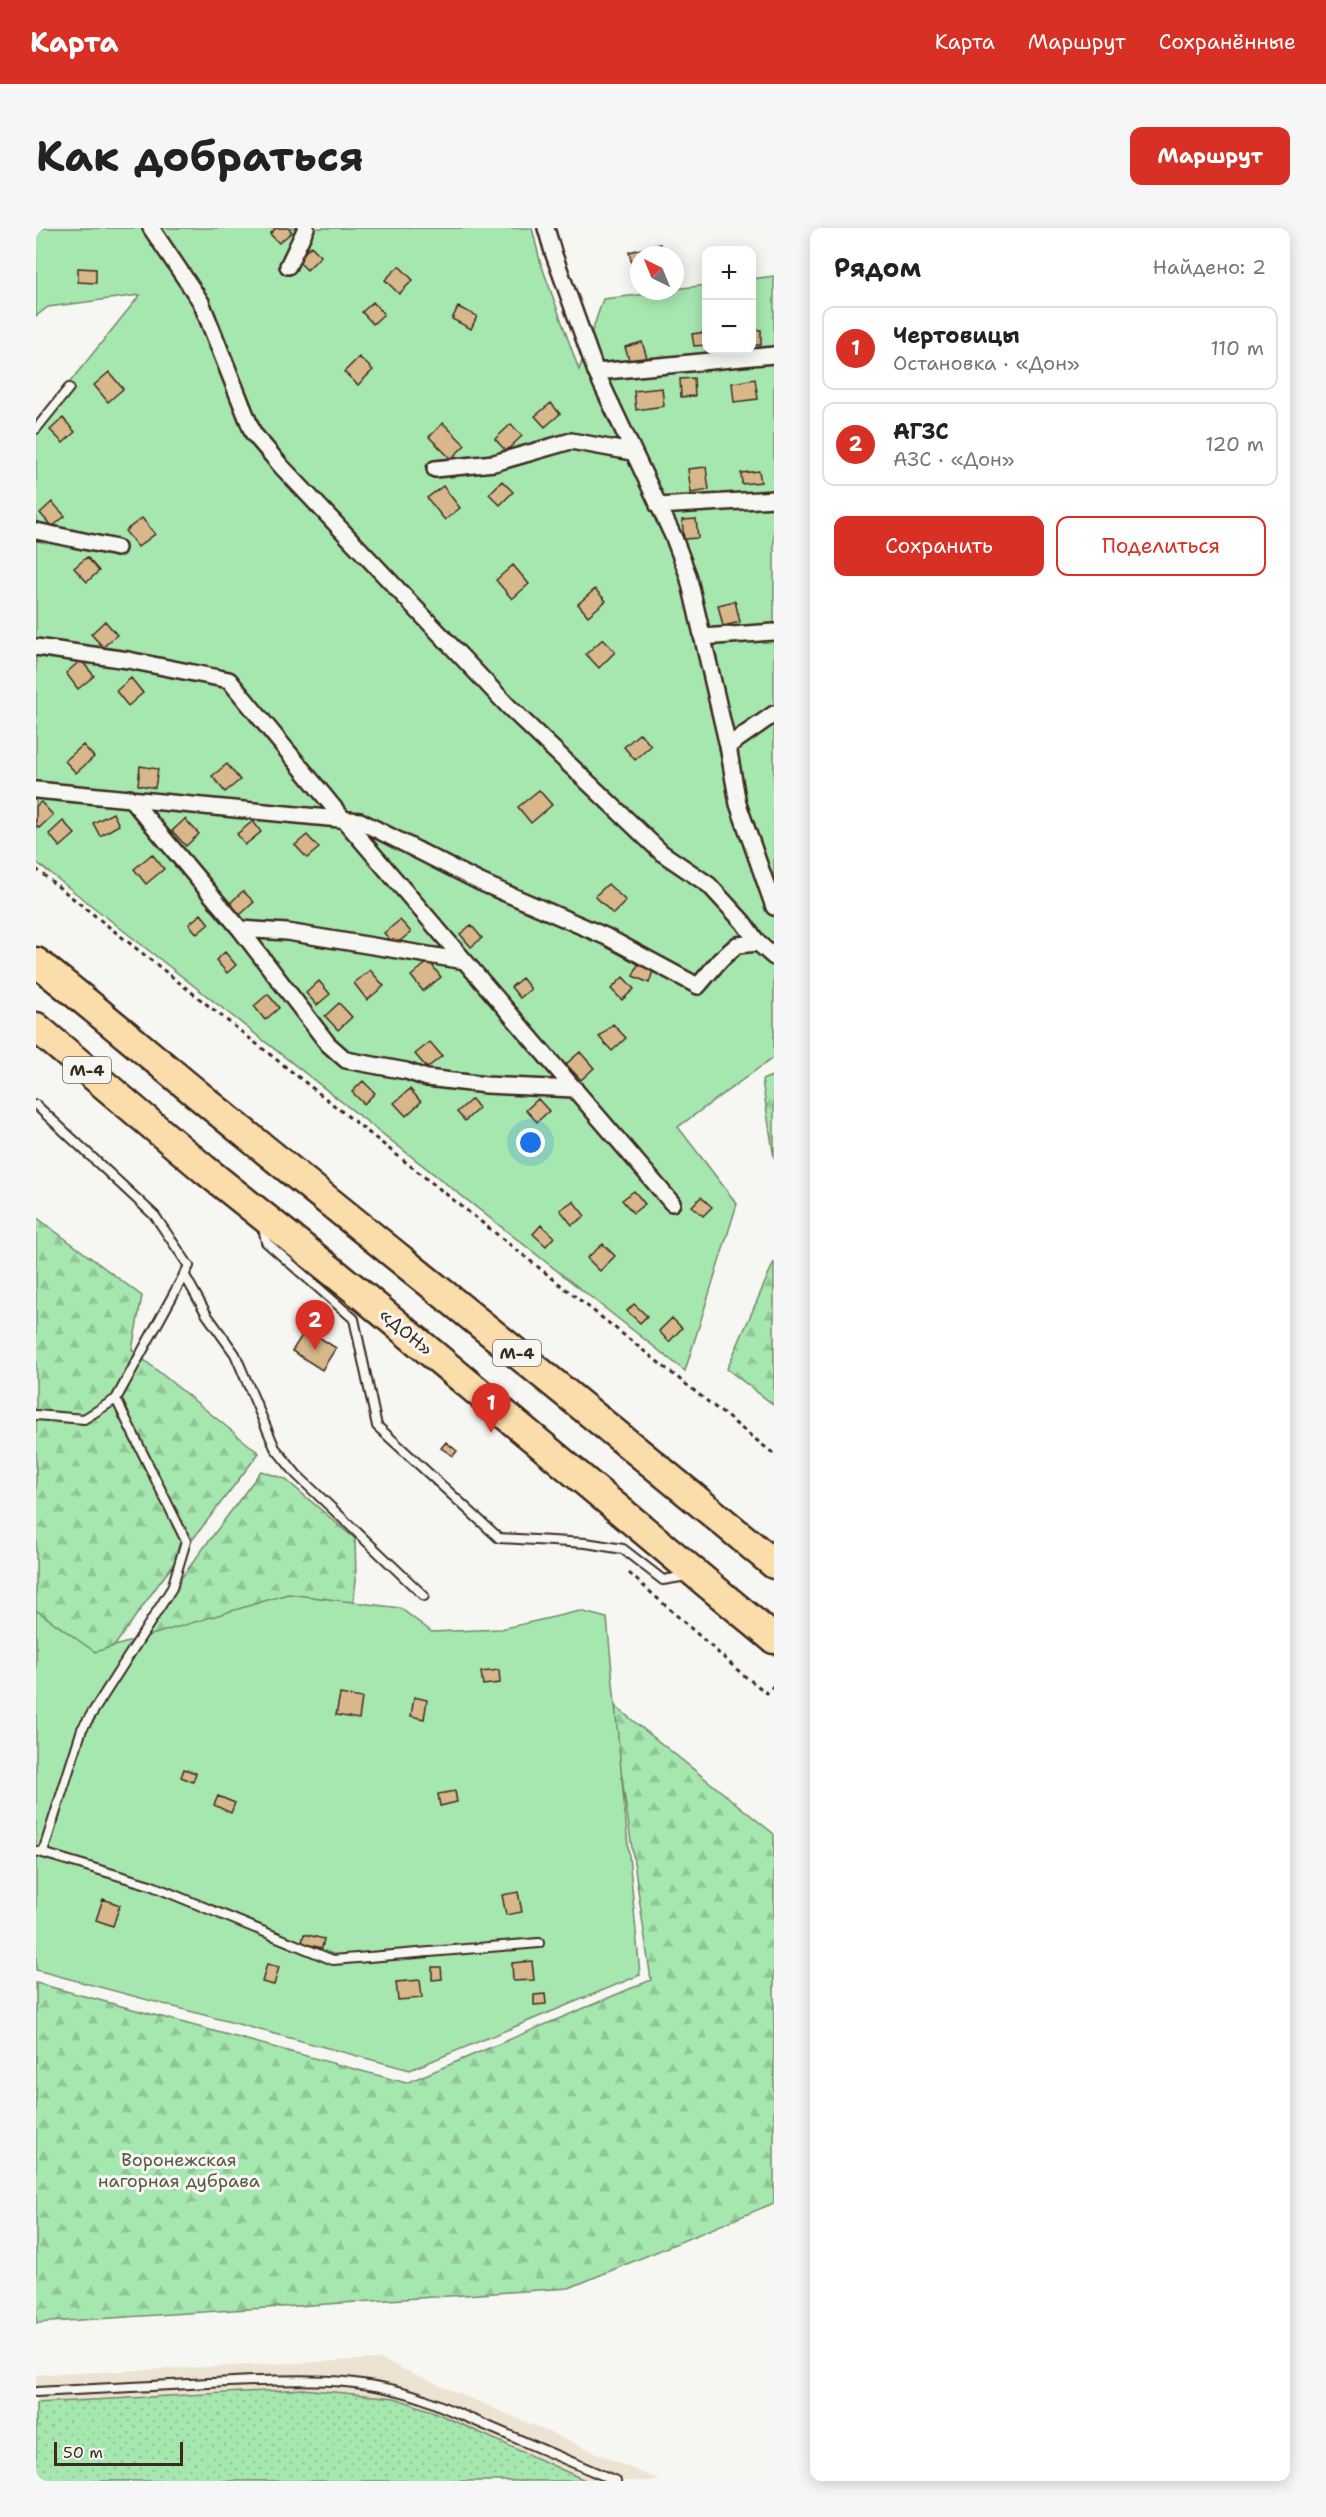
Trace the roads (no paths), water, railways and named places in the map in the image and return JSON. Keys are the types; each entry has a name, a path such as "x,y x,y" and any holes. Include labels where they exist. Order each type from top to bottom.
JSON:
{"highway":[{"name":"М-4","path":"36,962 102,1014 234,1125 624,1439 774,1564"},
{"name":"«ДОН»","path":"36,1027 204,1169 259,1211 774,1639"}],"street":[{"path":"151,228 201,302 253,433 281,466 509,707 662,853 709,885 743,922 758,943 774,957"},
{"path":"288,266 306,228"},
{"path":"546,228 596,372 674,538 688,575 728,746 738,804 774,907"},
{"path":"596,372 774,355"},
{"path":"435,469 494,463 571,441 632,452"},
{"path":"658,506 774,499"},
{"path":"36,531 117,548"},
{"path":"702,637 774,632"},
{"path":"36,647 128,660 229,680 344,820 672,1203"},
{"path":"728,746 774,714"},
{"path":"36,790 360,821 480,882 607,937 698,986 720,960 737,945 758,943"},
{"path":"130,798 240,929 328,1044 346,1060 406,1071 427,1078 486,1085 575,1089"},
{"path":"240,929 287,932 465,961"}],"lane":[{"path":"36,429 69,388"},
{"path":"36,1105 154,1216 189,1266 116,1399 84,1419 36,1416"},
{"path":"259,1211 266,1242 354,1319 377,1426 499,1538 586,1543 623,1549 663,1580 697,1575"},
{"path":"184,1274 207,1315 235,1354 275,1448 297,1475 424,1596"},
{"path":"116,1399 186,1541 172,1588 82,1729 39,1852 150,1885 333,1960 539,1943"},
{"path":"36,2392 305,2378 355,2383 400,2390 422,2398 616,2481"}],"place":[{"name":"АГЗС","path":"315,1350"},
{"name":"Чертовицы","path":"491,1433"}],"park label":[{"name":"Воронежская нагорная дубрава","path":"179,2170"}]}
